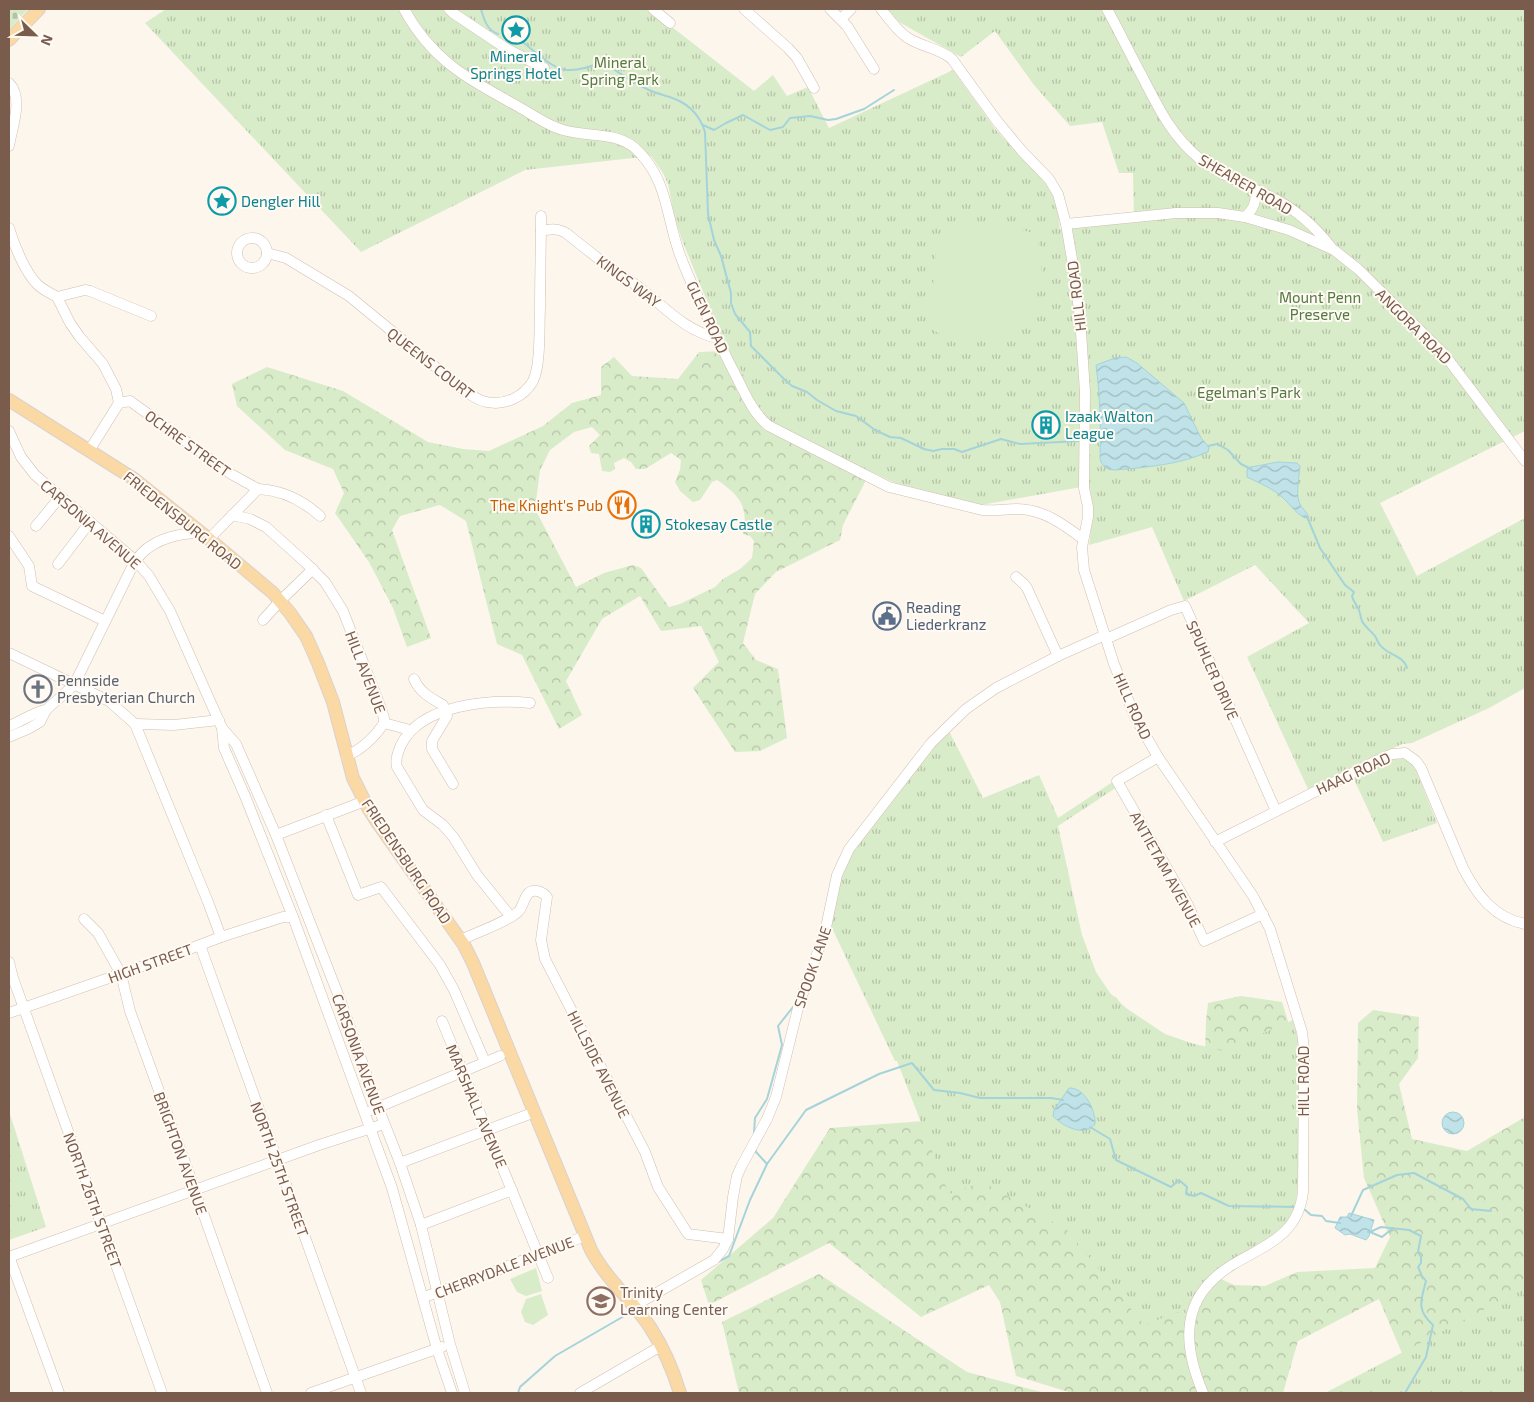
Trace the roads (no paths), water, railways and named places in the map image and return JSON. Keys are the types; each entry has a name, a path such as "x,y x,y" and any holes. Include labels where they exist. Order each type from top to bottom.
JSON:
{"main road":[{"path":"9,40 39,9"},
{"name":"FRIEDENSBURG ROAD","path":"9,400 134,479 273,593 300,626 316,657 333,702 346,756 353,778 364,801 461,940 473,963 597,1261 649,1326 670,1363 680,1393"}],"street":[{"name":"GLEN ROAD","path":"404,9 422,37 432,48 472,82 558,129 580,134 610,136 620,139 638,150 650,164 661,185 677,248 716,338 763,422 779,432 889,486 982,510 1020,509 1044,514 1083,539"},
{"path":"449,9 485,35 544,68"},
{"path":"653,9 670,23"},
{"path":"744,9 798,58 814,88"},
{"path":"830,9 841,19 874,69"},
{"path":"841,19 851,9"},
{"name":"HILL ROAD","path":"881,9 897,28 909,38 952,59 997,121 1052,184 1058,194 1071,250 1085,392 1084,488 1088,517 1082,547 1084,570 1128,702 1158,757 1253,896 1263,914 1270,929 1302,1032 1304,1049 1302,1200 1293,1223 1281,1236 1230,1266 1206,1288 1195,1304 1188,1338 1196,1375 1203,1393"},
{"name":"SHEARER ROAD","path":"1107,9 1161,114 1174,134 1190,150 1213,168 1284,205 1308,222 1334,250"},
{"path":"9,82 14,88 16,101 9,146"},
{"path":"1245,217 1253,208 1256,196 1255,190"},
{"name":"ANGORA ROAD","path":"1066,224 1191,212 1213,212 1245,217 1289,230 1334,250 1358,269 1444,354 1525,461"},
{"name":"QUEENS COURT","path":"267,253 286,258 349,296 466,392 486,402 498,403 508,401 526,390 533,381 537,369 540,216"},
{"path":"9,228 30,276 45,291 57,297 76,332 104,364 116,389 119,403 89,451"},
{"name":"KINGS WAY","path":"541,232 551,229 566,233 638,287 679,321 692,330 716,338"},
{"path":"57,297 90,290 151,316"},
{"name":"OCHRE STREET","path":"119,403 130,401 232,474 258,489"},
{"name":"CARSONIA AVENUE","path":"9,431 34,475 136,562 168,606 220,724 224,748 245,796 292,917 365,1113 392,1188 437,1349 452,1393"},
{"path":"9,737 40,722 46,710 74,685 142,552 164,540 187,533 205,536 232,515 258,489 278,491 286,494 311,508 320,516"},
{"path":"36,526 60,497"},
{"name":"HILL AVENUE","path":"232,515 250,519 266,527 313,569 332,591 343,611 381,708 384,722 410,730"},
{"path":"58,564 90,522"},
{"path":"9,536 29,566 32,586 105,622"},
{"path":"263,620 313,569"},
{"path":"1016,577 1027,588 1058,656"},
{"name":"SPUHLER DRIVE","path":"1106,637 1185,606 1276,811"},
{"name":"SPOOK LANE","path":"634,1306 714,1260 723,1250 728,1239 737,1176 747,1154 759,1136 773,1105 799,1004 816,962 825,932 837,875 849,849 931,743 966,709 996,688 1058,656 1106,637"},
{"path":"9,653 109,702 135,724 221,937"},
{"path":"414,679 420,690 443,705 445,710 447,716 432,741 432,749 453,784"},
{"path":"461,940 511,918 477,875 454,838 438,820 423,810 397,767 398,752 410,730 423,720 445,710 496,703 530,703"},
{"path":"9,726 34,713 46,710"},
{"path":"346,756 363,748 384,722"},
{"path":"135,724 220,724"},
{"name":"CARSONIA AVENUE","path":"220,724 236,744 276,835 341,1002 421,1225 450,1344 465,1393"},
{"name":"HAAG ROAD","path":"1215,842 1392,754 1405,753 1416,761 1421,768 1470,882 1488,906 1502,916 1525,924"},
{"name":"ANTIETAM AVENUE","path":"1158,757 1117,781 1188,905 1204,941 1263,914"},
{"path":"276,835 364,801"},
{"name":"MARSHALL AVENUE","path":"326,816 358,895 381,887 434,956 454,990 485,1062"},
{"name":"HILLSIDE AVENUE","path":"511,918 519,912 528,894 535,890 544,893 546,897 542,947 545,959 645,1152 663,1196 688,1234 728,1239"},
{"name":"HIGH STREET","path":"9,1013 221,937 284,917 292,917"},
{"name":"BRIGHTON AVENUE","path":"84,919 98,933 120,974 130,1011 196,1190 267,1393"},
{"name":"NORTH 25TH STREET","path":"200,945 361,1393"},
{"name":"NORTH 26TH STREET","path":"9,962 60,1112 162,1393"},
{"name":"MARSHALL AVENUE","path":"442,1021 548,1278"},
{"path":"365,1113 500,1056"},
{"path":"400,1164 535,1112"},
{"path":"58,1393 9,1256 384,1124"},
{"path":"421,1225 512,1190"},
{"name":"CHERRYDALE AVENUE","path":"424,1297 585,1236"},
{"path":"311,1393 450,1344"},
{"path":"584,1392 661,1346"}],"water":[{"path":"1126,357 1137,363 1184,403 1201,438 1209,447 1208,452 1174,463 1116,470 1107,469 1103,466 1100,458 1100,411 1096,365 1115,358"},
{"path":"1278,462 1297,463 1300,466 1298,498 1309,519 1298,513 1274,491 1247,477 1247,470 1251,467"},
{"path":"1069,1088 1080,1091 1088,1100 1095,1118 1095,1124 1091,1128 1085,1130 1074,1129 1053,1116 1054,1110"},
{"path":"1453,1112 1461,1115 1464,1123 1461,1131 1453,1134 1445,1131 1442,1123 1445,1115"},
{"path":"1349,1213 1374,1220 1366,1240 1350,1234 1345,1235 1335,1228 1340,1217 1347,1217"}],"waterway":[{"path":"481,9 489,27 498,34"},
{"path":"524,43 552,64 568,70 577,70 602,62 643,87 680,101 697,116 705,132 708,214 714,240 721,256 731,293 731,303 735,314 750,332 751,346 792,386 807,392 836,411 856,416 875,430 890,437 901,438 924,449 933,451 954,449 962,452 1001,439 1020,444 1080,441"},
{"path":"703,125 714,130 743,115 770,130 783,127 790,118 810,116 828,120 836,119 864,109 894,90"},
{"path":"1208,446 1217,444 1221,446 1228,450 1241,464 1251,469"},
{"path":"1308,519 1320,548 1345,585 1354,592 1352,598 1359,609 1363,623 1375,636 1380,645 1403,661 1407,668"},
{"path":"754,1133 755,1118 767,1099 782,1045 778,1026 793,1007"},
{"path":"767,1164 806,1110 879,1074 912,1063 934,1090 980,1098 1051,1098 1063,1100"},
{"path":"1090,1127 1110,1139 1116,1160 1171,1187 1179,1180 1187,1187 1186,1194 1194,1196 1201,1193 1229,1206 1297,1207"},
{"path":"718,1262 729,1256 750,1200 767,1164 756,1152 755,1148"},
{"path":"1351,1216 1363,1190 1397,1175 1414,1173 1463,1199 1471,1209 1491,1211"},
{"path":"1304,1209 1311,1215 1322,1216 1326,1221 1340,1223"},
{"path":"1368,1232 1381,1227 1409,1230 1421,1236 1418,1252 1421,1257 1421,1263 1418,1267 1426,1281 1421,1304 1424,1314 1433,1325 1426,1357 1405,1393"},
{"path":"1370,1232 1382,1237 1393,1228"},
{"path":"518,1393 520,1387 555,1356 631,1312"}],"place":[{"name":"Mineral Springs Hotel","path":"516,30"},
{"name":"Dengler Hill","path":"222,201"},
{"name":"Izaak Walton League","path":"1046,425"},
{"name":"The Knight's Pub","path":"622,505"},
{"name":"Stokesay Castle","path":"646,524"},
{"name":"Reading Liederkranz","path":"887,616"},
{"name":"Pennside Presbyterian Church","path":"38,689"},
{"name":"Trinity Learning Center","path":"601,1301"}],"park label":[{"name":"Mineral Spring Park","path":"620,70"},
{"name":"Mount Penn Preserve","path":"1320,306"},
{"name":"Egelman's Park","path":"1249,392"}]}
